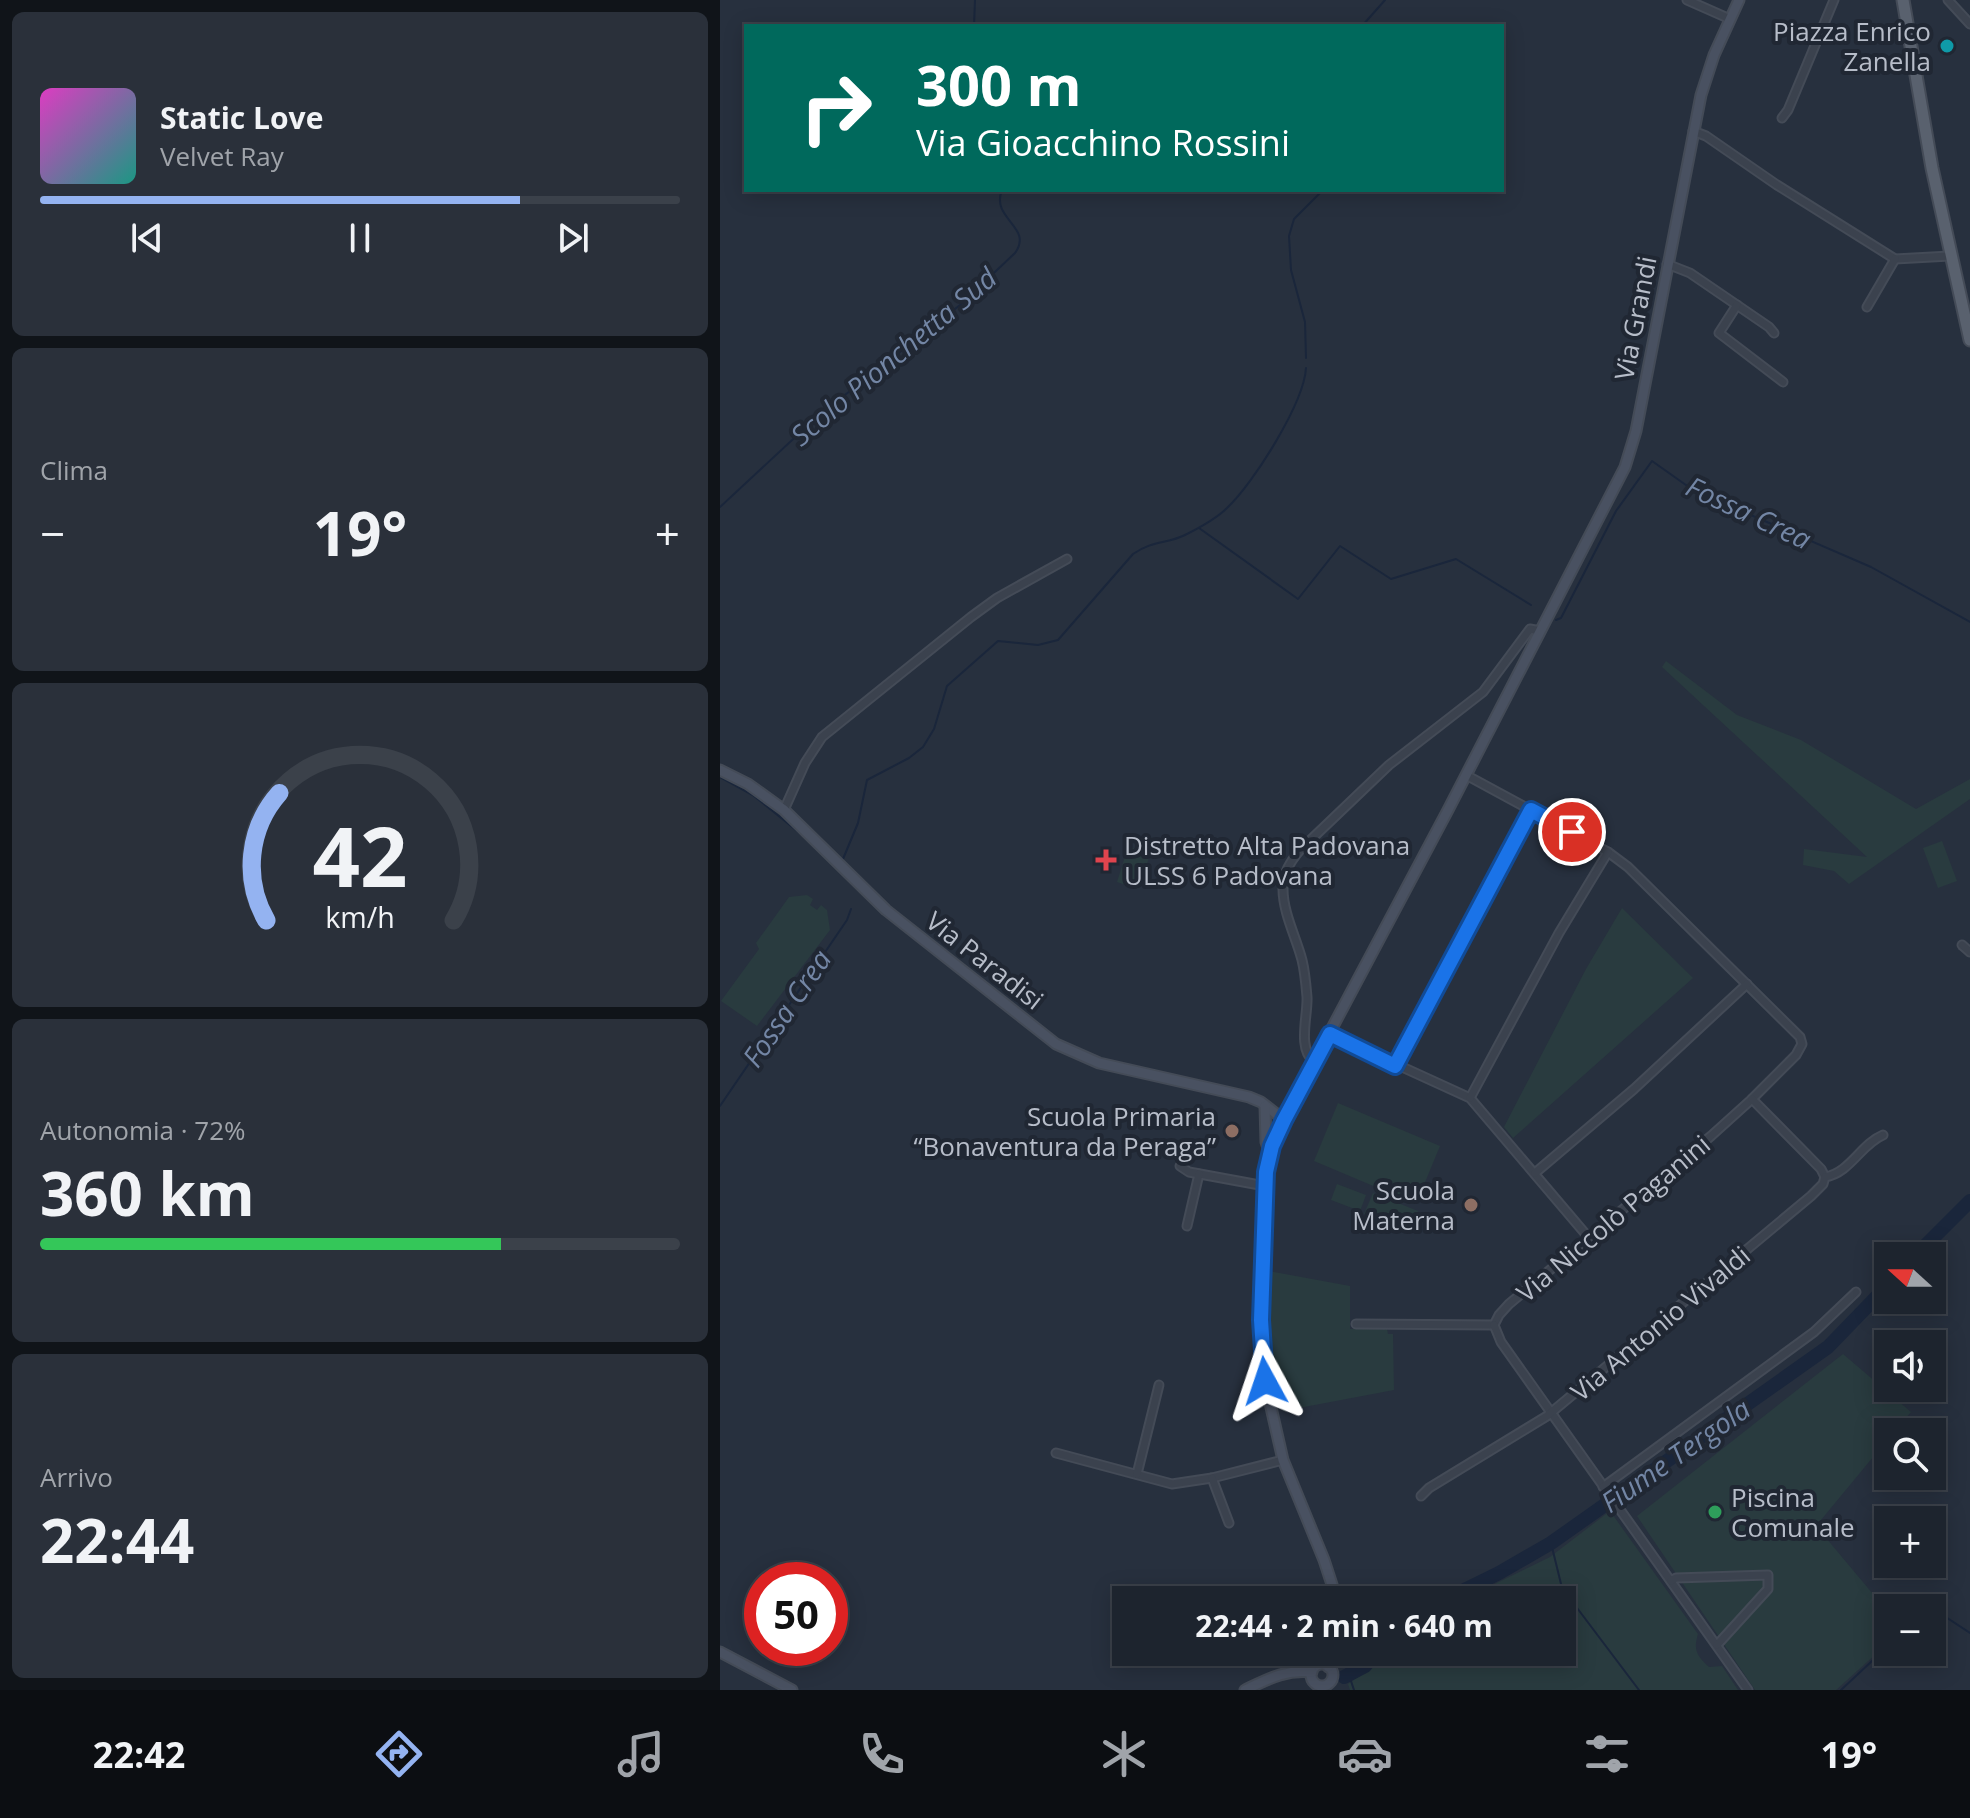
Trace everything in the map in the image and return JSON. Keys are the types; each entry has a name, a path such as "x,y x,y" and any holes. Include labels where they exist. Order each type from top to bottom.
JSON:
{"main road":[{"name":"Via Grandi","path":"1270,1154 1284,1120 1629,457 1693,131 1709,70 1739,0"},
{"path":"1903,0 1950,256 1970,340"},
{"name":"Via Paradisi","path":"720,770 757,790 784,810 886,910 1056,1044 1099,1063 1239,1094 1265,1106 1284,1120"},
{"path":"1265,1106 1268,1118 1266,1142 1270,1154 1265,1186 1262,1354 1271,1413 1283,1460 1332,1586"},
{"path":"720,1652 792,1690"},
{"path":"1319,1665 1328,1667 1332,1687 1315,1684 1312,1672 1319,1665"},
{"path":"1245,1690 1281,1673 1297,1670 1312,1672"}],"street":[{"path":"1687,0 1730,19"},
{"path":"1782,118 1834,0"},
{"path":"1948,0 1970,24"},
{"path":"1693,131 1706,136 1803,202 1895,259 1950,256"},
{"path":"1867,307 1895,259"},
{"path":"1667,264 1690,273 1774,333"},
{"path":"1737,305 1719,333 1783,382"},
{"path":"784,810 805,763 822,737 997,598 1067,559"},
{"path":"1314,1062 1305,1047 1305,975 1283,899 1284,879 1290,863 1382,771 1483,692 1530,629 1541,631"},
{"path":"1466,775 1608,852 1628,867 1747,984 1634,1089 1535,1173"},
{"path":"1395,1066 1531,810"},
{"path":"1470,1098 1559,933 1608,852"},
{"path":"1962,945 1970,952"},
{"name":"Via Niccolò Paganini","path":"1356,1324 1494,1325 1503,1310 1752,1099 1796,1055 1802,1044 1800,1037 1747,984"},
{"path":"1330,1034 1470,1098 1589,1238"},
{"path":"1752,1099 1821,1169 1825,1177"},
{"name":"Via Antonio Vivaldi","path":"1421,1496 1429,1488 1551,1413 1811,1196 1823,1184 1825,1177 1836,1174 1875,1138 1883,1135"},
{"path":"1180,1166 1199,1174 1265,1186"},
{"path":"1187,1226 1199,1174"},
{"path":"1605,1490 1814,1332 1856,1292"},
{"path":"1494,1325 1497,1337 1748,1690"},
{"path":"1137,1474 1159,1385"},
{"path":"1056,1453 1172,1484 1212,1478 1283,1460"},
{"path":"1212,1478 1229,1523"},
{"path":"1671,1581 1676,1578 1768,1575 1768,1589 1717,1645"}],"shaded area":[{"path":"1666,661 1737,715 1801,740 1916,809 1970,779 1970,799 1849,884 1834,871 1803,865 1804,849 1867,857 1662,667"},
{"path":"1942,841 1957,881 1938,888 1923,848"},
{"path":"1131,847 1150,855 1138,889 1117,882 1127,850"},
{"path":"807,895 813,899 810,905 817,910 821,905 827,910 830,930 757,1026 721,1001 759,949 756,943 789,897"},
{"path":"1622,908 1693,978 1513,1138 1504,1127 1586,969"},
{"path":"1338,1103 1440,1146 1416,1204 1314,1161"},
{"path":"1337,1184 1366,1195 1360,1211 1331,1200"},
{"path":"1373,1193 1418,1211 1409,1232 1364,1214"},
{"path":"1269,1271 1350,1286 1350,1329 1387,1329 1388,1334 1393,1334 1394,1390 1283,1411 1272,1365"},
{"path":"1843,1354 1874,1380 1874,1402 1899,1402 1911,1412 1906,1418 1874,1418 1874,1456 1816,1526 1874,1595 1874,1656 1836,1690 1755,1690 1637,1516"},
{"path":"1610,1511 1698,1634 1696,1649 1699,1656 1709,1667 1722,1666 1738,1690 1350,1690 1348,1684 1371,1666 1576,1666 1576,1586 1491,1586 1550,1557"}],"waterway":[{"name":"Scolo Pionchetta Sud","path":"974,24 975,0"},
{"path":"1364,24 1385,0"},
{"name":"Scolo Pionchetta Sud","path":"720,507 818,416 960,305 1015,253 1019,236 1002,208 1002,192"},
{"path":"1306,358 1305,322 1291,270 1289,236 1294,219 1321,192"},
{"name":"Fossa Crea","path":"843,859 858,823 867,780 923,747 934,729 947,686 998,641 1038,645 1058,640 1133,554 1147,546 1185,535 1223,512 1238,497 1276,442 1296,401 1306,368"},
{"name":"Fossa Crea","path":"1556,620 1561,618 1616,511 1652,461 1693,490 1871,567 1970,622"},
{"name":"Fossa Crea","path":"1199,528 1298,599 1340,546 1391,579 1456,559 1531,605"},
{"name":"Scolo Pionchetta Sud","path":"720,777 754,796 801,834"},
{"name":"Fossa Crea","path":"720,1106 847,920 851,909"},
{"name":"Fiume Tergola","path":"1929,1242 1970,1201"},
{"name":"Fiume Tergola","path":"1473,1586 1551,1543 1828,1347 1874,1299"},
{"path":"1551,1543 1562,1588 1639,1690"},
{"path":"1946,1617 1970,1633"},
{"path":"1841,1690 1874,1659"},
{"name":"Fiume Tergola","path":"1344,1677 1365,1666"},
{"path":"1349,1675 1354,1690"}],"place":[{"name":"Piazza Enrico Zanella","path":"1947,46"},
{"name":"Distretto Alta Padovana ULSS 6 Padovana","path":"1106,860"},
{"name":"Scuola Primaria “Bonaventura da Peraga”","path":"1232,1131"},
{"name":"Scuola Materna","path":"1471,1205"},
{"name":"Piscina Comunale","path":"1715,1512"}],"route":[{"path":"1265,1381 1261,1320 1266,1172 1272,1146 1314,1062 1330,1034 1395,1066 1531,810 1572,832"}]}
